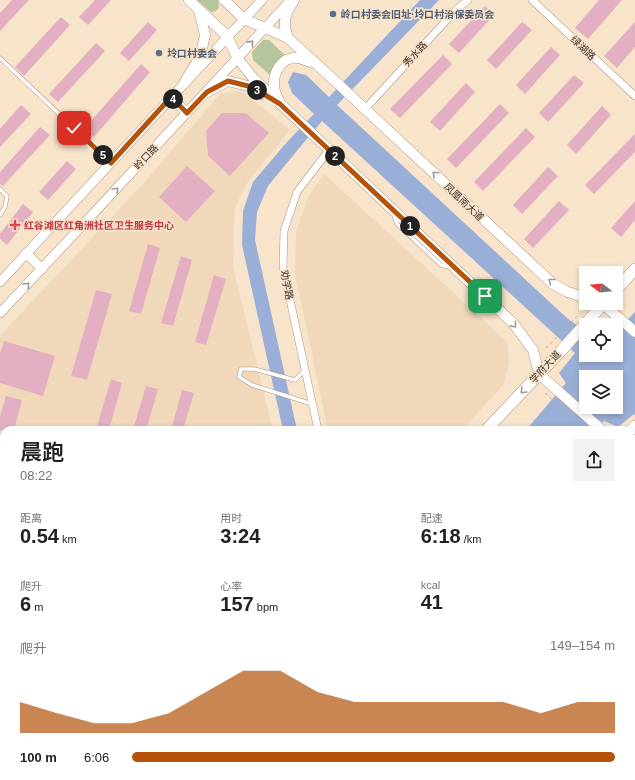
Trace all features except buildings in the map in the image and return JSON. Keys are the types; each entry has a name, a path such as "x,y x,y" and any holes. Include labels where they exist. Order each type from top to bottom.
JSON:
{"main road":[{"path":"189,0 227,36 238,58 254,79 513,323 533,350 539,374 598,426"},
{"path":"224,0 244,19 288,38 316,64"},
{"path":"288,38 285,31 284,22 287,10 292,0"},
{"path":"184,83 200,57 205,35 199,10"},
{"path":"280,104 274,88 274,79 276,71 281,64 288,58 298,58 316,64"},
{"name":"凤凰南大道","path":"316,64 553,284 579,296"},
{"path":"207,92 228,81 252,87 280,104"},
{"path":"623,283 635,270"},
{"name":"学府大道","path":"490,426 560,352 596,310"},
{"path":"610,310 635,332"}],"street":[{"path":"1,278 26,254 262,0"},
{"name":"岭口路","path":"0,313 292,0"},
{"name":"秀水路","path":"365,110 456,10 468,0"},
{"name":"绿湖路","path":"532,0 635,96"},
{"path":"171,97 187,113"},
{"name":"劝学路","path":"317,426 310,403 305,370 283,267 284,231 297,192 329,150"},
{"path":"26,254 42,269"}],"lane":[{"path":"0,58 111,163"},
{"path":"0,189 7,196 5,207 0,215"},
{"path":"305,370 295,380 254,369 241,369 239,377 252,385 310,403"}],"path":[{"path":"546,348 580,313"},
{"path":"545,392 582,426"}],"shaded area":[{"path":"242,91 290,130 247,183 235,207 233,267 272,426 0,426 0,338 8,327 142,185 220,94"},
{"path":"324,174 507,342 509,362 504,384 466,426 327,426 295,274 296,232 308,197"}],"green space":[{"path":"197,0 218,0 219,8 216,11 211,12"},
{"path":"263,40 269,40 286,56 275,66 270,75 253,60 252,52"}],"water":[{"path":"420,0 439,0 337,105 568,319 579,326 579,362 623,362 623,325 635,312 635,415 634,414 619,426 604,421 600,426 529,426 566,383 559,373 575,353 322,121 268,186 257,212 255,240 296,426 282,426 242,245 243,211 253,182 287,142 314,114 292,93 288,82 293,72 306,75 329,97"}],"place":[{"name":"岭口村委会旧址·坽口村治保委员会","path":"333,14"},
{"name":"坽口村委会","path":"159,53"},
{"name":"红谷滩区红角洲社区卫生服务中心","path":"15,225"}],"route":[{"path":"74,128 111,163 171,97 187,113 207,92 228,81 252,87 280,104 485,296"}]}
